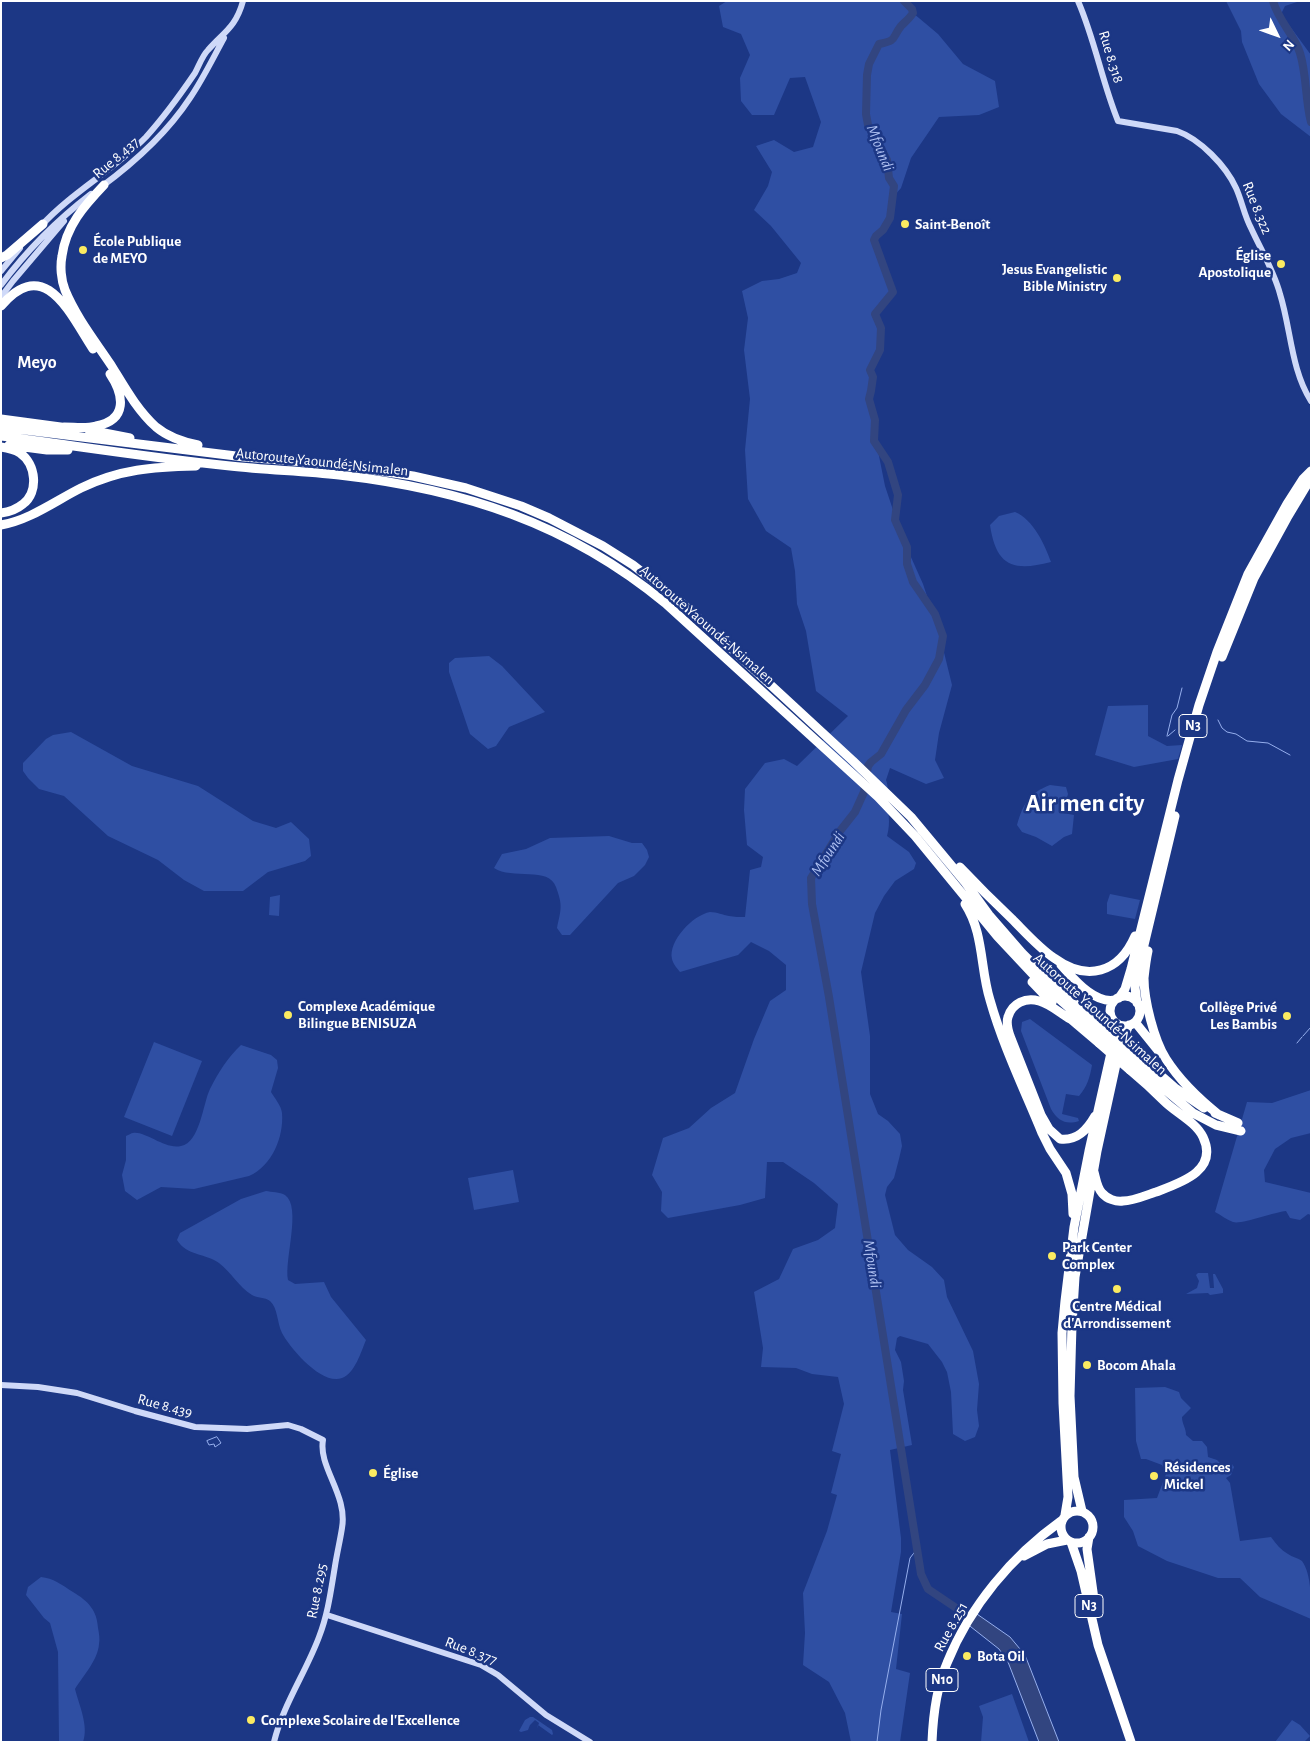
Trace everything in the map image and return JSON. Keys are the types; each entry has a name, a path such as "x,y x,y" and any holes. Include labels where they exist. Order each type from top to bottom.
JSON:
{"highway":[{"path":"104,185 85,205 66,236 61,257 62,276 64,288 70,301 139,407 157,428 187,443 244,457"},
{"path":"1,258 43,224"},
{"path":"1,306 15,291 24,287 32,285 48,289 60,300 114,379 121,398 121,406 117,414 105,424 64,427"},
{"path":"1,419 115,434 164,446"},
{"name":"Autoroute Yaoundé-Nsimalen","path":"1,427 244,457 341,465 441,482 521,506 570,528 603,546 633,565 683,604 881,794 910,817 1022,953 1101,1036"},
{"name":"Autoroute Yaoundé-Nsimalen","path":"1,436 96,450 230,466 340,475 424,488 495,507 555,532 592,551 642,584 850,764"},
{"path":"1,445 47,450 96,450"},
{"path":"1,445 15,450 27,460 31,467 34,485 31,495 24,504 1,513"},
{"path":"1,525 36,513 79,489 118,473 149,467 230,466"},
{"name":"N3","path":"1107,1671 1092,1590 1087,1549 1093,1523 1087,1514 1082,1511 1074,1477 1070,1396 1072,1325 1078,1255 1093,1170 1120,1046 1140,1012 1135,987 1151,902 1199,705 1231,613 1248,574 1302,479 1311,471"},
{"name":"N3","path":"1131,1742 1098,1645 1081,1571 1069,1541 1061,1532 1068,1498 1063,1403 1062,1333 1074,1227 1115,1034 1110,1013 1112,1004 1128,981 1204,710 1223,653 1254,578 1311,478"},
{"name":"Autoroute Yaoundé-Nsimalen","path":"881,794 904,825 997,936 1040,983 1193,1113 1216,1124 1240,1127"},
{"path":"910,817 1091,994 1109,1001 1129,997 1137,1003"},
{"path":"937,863 967,908 977,930 984,975 994,1016 1042,1133 1066,1173 1072,1194 1074,1227"},
{"path":"1053,958 1074,969 1086,971 1110,967 1126,954 1151,902"},
{"path":"1151,902 1144,978 1145,995 1151,1023 1165,1058"},
{"path":"997,936 1005,950 1025,975 1070,1019"},
{"path":"1100,1107 1092,1122 1082,1134 1075,1138 1067,1140 1060,1138 1049,1130 1041,1115 1010,1036 1007,1024 1008,1016 1017,1004 1024,1000 1033,999 1048,1004 1101,1036"},
{"path":"1113,1021 1119,1026 1132,1024 1165,1058 1193,1092 1219,1115"},
{"path":"1093,1170 1102,1194 1110,1199 1122,1202 1134,1200 1186,1181 1198,1171 1206,1160 1207,1148 1196,1127 1164,1102 1132,1062"},
{"name":"Autoroute Yaoundé-Nsimalen","path":"1132,1062 1190,1099 1240,1127"},
{"path":"1156,1092 1182,1112 1215,1130 1240,1127"},
{"path":"1063,1518 1073,1511 1082,1511"},
{"name":"Rue 8.251","path":"932,1742 934,1719 946,1664 966,1623 988,1592 1031,1544 1063,1518"},
{"path":"1069,1541 1081,1542 1089,1537"},
{"name":"Rue 8.251","path":"1012,1565 1035,1549 1047,1544 1069,1541"}],"main road":[{"name":"Rue 8.437","path":"1,272 43,224 145,137 173,104 196,72 207,51 232,26 243,1"},
{"name":"Rue 8.318","path":"1078,1 1090,31 1118,121"},
{"name":"Rue 8.437","path":"1,285 34,245 76,206 134,161 178,114 203,77 227,32"},
{"name":"Rue 8.322","path":"1118,121 1177,130 1184,133 1204,148 1231,179 1248,222 1277,285 1300,377 1311,401"},
{"path":"1,297 76,206"},
{"name":"Rue 8.439","path":"1,1385 38,1387 77,1393 195,1427 247,1429 288,1425 323,1440"},
{"name":"Rue 8.295","path":"274,1742 278,1726 320,1637 327,1615 343,1520 339,1495 322,1446 323,1440"},
{"name":"Rue 8.377","path":"327,1615 481,1665 498,1674 546,1715 590,1742"}],"shaded area":[{"path":"727,1 904,1 912,9 913,13 938,34 963,64 995,81 999,107 979,115 939,117 911,158 901,188 893,197 890,218 874,240 893,292 875,314 881,328 880,350 870,370 878,451 885,486 902,537 923,584 939,632 952,685 939,733 935,760 944,778 926,784 890,768 886,780 889,822 887,836 909,852 916,863 914,869 895,881 875,913 861,972 870,1036 870,1094 878,1114 888,1121 900,1134 902,1146 899,1159 894,1178 887,1187 885,1195 895,1235 908,1250 932,1267 944,1280 947,1297 973,1351 979,1384 977,1410 979,1426 975,1437 965,1441 953,1434 951,1392 947,1372 942,1362 928,1344 900,1336 897,1338 895,1350 901,1362 904,1381 903,1390 912,1445 890,1450 901,1538 901,1552 891,1612 902,1614 896,1669 910,1673 900,1742 851,1742 845,1713 829,1682 803,1665 805,1633 803,1593 827,1531 837,1495 831,1493 841,1454 832,1451 844,1404 838,1377 812,1374 796,1368 761,1367 763,1348 754,1292 779,1279 793,1249 818,1240 835,1228 838,1204 814,1183 783,1162 767,1162 765,1198 740,1205 668,1218 661,1211 662,1192 652,1175 663,1138 689,1128 711,1108 735,1093 770,1001 786,990 786,965 769,951 751,942 738,955 680,972 672,959 674,944 689,923 703,914 713,912 745,917 750,870 761,867 763,857 747,845 744,810 745,789 765,763 784,759 797,766 848,716 816,691 806,631 797,604 795,571 791,548 766,531 748,499 745,450 750,399 744,350 748,318 742,291 762,281 779,279 797,273 801,263 771,226 754,210 768,186 772,172 756,146 774,140 794,152 813,147 821,122 805,77 790,78 774,115 752,115 741,101 740,78 750,55 741,34 723,27 719,6"},
{"path":"1226,1 1300,1 1285,6 1281,14 1311,55 1311,137 1281,114 1259,84 1242,42 1241,31"},
{"path":"1015,512 1033,526 1051,562 1026,566 1008,563 1002,557 993,539 990,525 999,516"},
{"path":"489,656 502,666 545,712 509,727 496,746 488,749 470,734 449,672 449,663 455,658"},
{"path":"1148,705 1148,736 1167,746 1182,745 1178,759 1134,767 1095,755 1108,706"},
{"path":"71,732 132,766 198,786 253,821 276,828 291,822 309,839 311,856 305,861 268,872 243,891 204,891 184,880 158,860 108,836 64,796 39,789 28,778 23,771 23,763 46,739 53,735"},
{"path":"1050,785 1066,787 1068,794 1063,813 1074,815 1072,834 1064,837 1052,846 1022,832 1017,825 1028,800 1037,792"},
{"path":"609,836 632,843 642,843 649,857 645,865 634,876 618,883 570,935 562,935 557,928 560,899 552,881 538,875 510,873 494,868 502,854 526,849 550,838"},
{"path":"1110,894 1140,900 1135,919 1107,914 1107,903"},
{"path":"280,895 279,916 269,915 270,897"},
{"path":"1030,1019 1092,1065 1088,1082 1079,1096 1066,1094 1062,1114 1078,1118 1079,1121 1063,1121 1051,1109 1021,1031 1022,1022"},
{"path":"154,1042 202,1061 172,1136 124,1117"},
{"path":"241,1045 271,1055 277,1060 278,1068 271,1092 280,1107 282,1122 279,1141 270,1158 249,1176 194,1189 161,1187 137,1200 125,1191 122,1175 126,1160 126,1136 138,1133 175,1147 187,1143 193,1138 197,1130 213,1083 228,1060"},
{"path":"1311,1090 1311,1133 1291,1138 1275,1149 1264,1170 1265,1182 1311,1193 1311,1215 1308,1214 1300,1220 1290,1218 1286,1211 1233,1222 1215,1212 1247,1102 1272,1103"},
{"path":"513,1170 519,1202 474,1210 468,1178"},
{"path":"266,1191 283,1194 290,1201 292,1222 287,1271 288,1280 295,1284 324,1282 331,1297 366,1340 351,1372 342,1378 334,1379 325,1376 316,1371 299,1356 282,1333 275,1308 270,1301 252,1295 219,1263 191,1252 177,1240 180,1233 241,1199"},
{"path":"1198,1273 1208,1273 1210,1288 1214,1288 1213,1274 1215,1274 1223,1289 1223,1293 1210,1295 1208,1293 1186,1294 1197,1288 1199,1281 1196,1275"},
{"path":"1165,1387 1179,1392 1181,1398 1191,1408 1182,1417 1186,1435 1193,1441 1202,1441 1207,1447 1208,1457 1217,1460 1223,1466 1230,1466 1232,1464 1234,1467 1231,1475 1226,1478 1230,1483 1240,1541 1271,1537 1283,1551 1302,1561 1308,1574 1311,1619 1260,1597 1240,1578 1218,1578 1167,1561 1138,1546 1133,1531 1124,1517 1124,1500 1157,1498 1166,1474 1162,1465 1141,1459 1136,1441 1135,1388"},
{"path":"41,1577 57,1582 83,1599 96,1616 99,1638 98,1650 93,1662 75,1689 84,1722 85,1736 83,1742 59,1742 58,1652 50,1623 26,1595 28,1587"},
{"path":"974,1612 1010,1637 1025,1655 1059,1742 1039,1742 1008,1662 999,1649 966,1623"},
{"path":"1012,1694 1029,1742 981,1742 983,1717 979,1706"},
{"path":"533,1717 552,1730 553,1734 538,1725 539,1723 535,1720 528,1730 519,1731 525,1720"},
{"path":"1292,1720 1300,1725 1310,1736 1304,1742 1275,1742"}],"waterway":[{"name":"Mfoundi","path":"904,1 912,9 913,13 892,40 879,44 869,64 867,75 866,114 868,125 887,160 889,178 894,186 890,218 874,240 893,292 875,314 881,328 880,350 870,370 873,377 869,399 875,420 874,441 888,462 898,495 895,520 907,547 907,564 913,582 935,614 943,636 939,659 925,685 906,710 881,754 868,766 864,792 855,812 840,831 811,878 812,904 829,997 921,1574 928,1589 974,1620"},
{"path":"1273,1 1300,53 1311,122"},
{"path":"1167,736 1182,688"},
{"path":"1218,720 1222,728 1227,732 1236,734 1247,741 1268,743 1290,755"},
{"path":"1168,736 1175,730"},
{"path":"1303,1036 1311,1027"},
{"path":"1297,1043 1302,1037"},
{"path":"217,1437 221,1443 215,1447 214,1444 209,1445 207,1441 217,1437"},
{"path":"877,1742 881,1710 910,1558 917,1549"}],"place":[{"name":"Saint-Benoît","path":"905,224"},
{"name":"École Publique de MEYO","path":"83,250"},
{"name":"Église Apostolique","path":"1281,264"},
{"name":"Jesus Evangelistic Bible Ministry","path":"1117,278"},
{"name":"Complexe Académique Bilingue BENISUZA","path":"288,1015"},
{"name":"Collège Privé Les Bambis","path":"1287,1016"},
{"name":"Park Center Complex","path":"1052,1256"},
{"name":"Centre Médical d'Arrondissement","path":"1117,1289"},
{"name":"Bocom Ahala","path":"1087,1365"},
{"name":"Église","path":"373,1473"},
{"name":"Résidences Mickel","path":"1154,1476"},
{"name":"Bota Oil","path":"967,1656"},
{"name":"Complexe Scolaire de l'Excellence","path":"251,1720"}],"district":[{"name":"Meyo","path":"37,363"},
{"name":"Air men city","path":"1085,803"}]}
